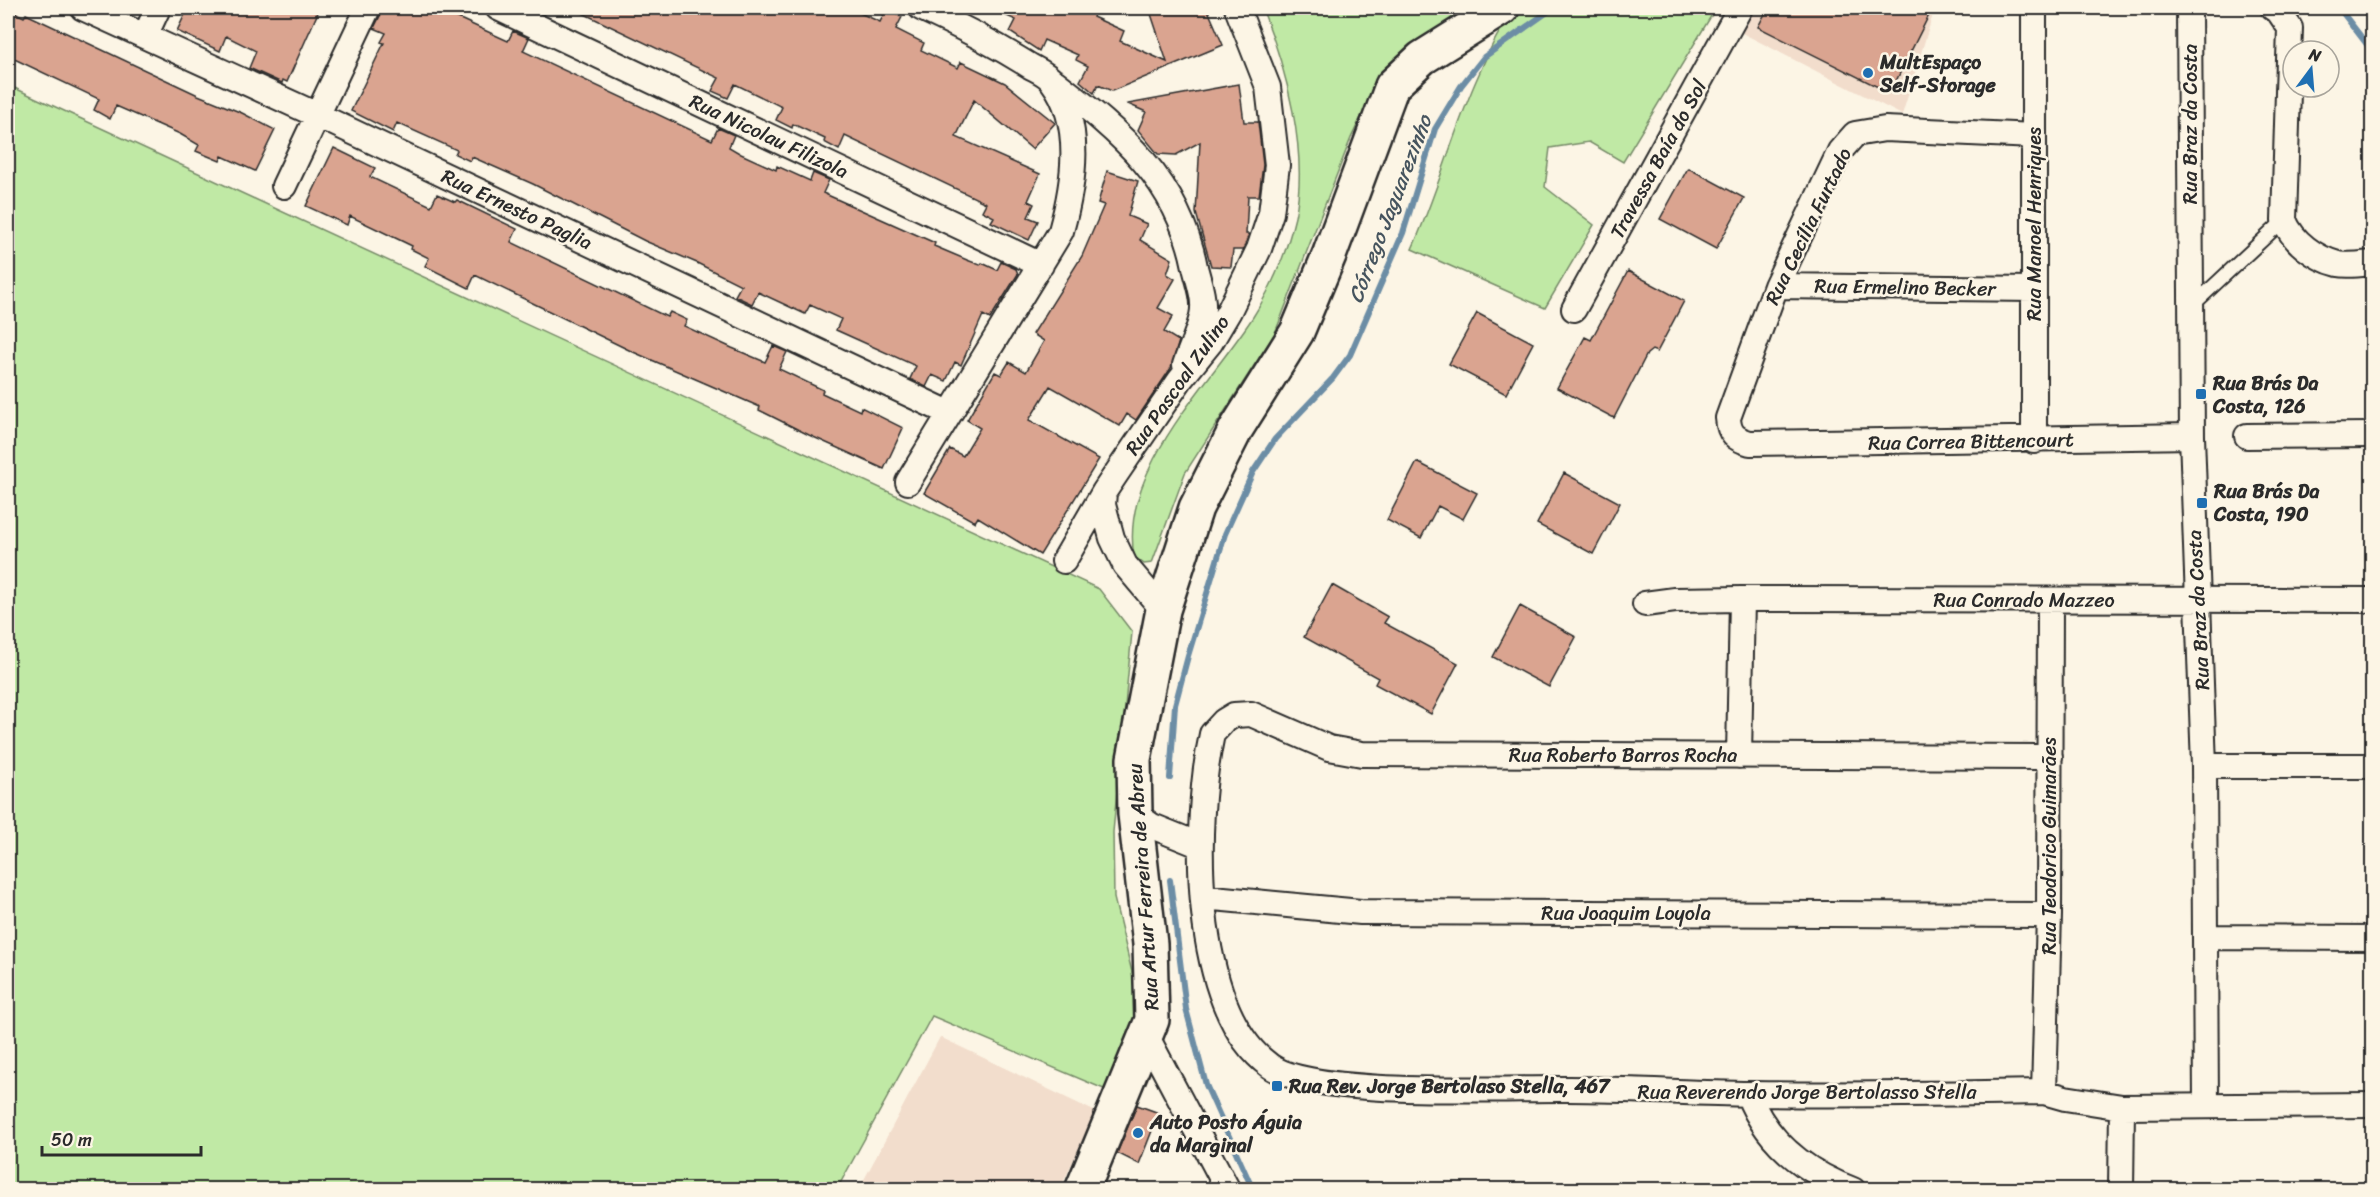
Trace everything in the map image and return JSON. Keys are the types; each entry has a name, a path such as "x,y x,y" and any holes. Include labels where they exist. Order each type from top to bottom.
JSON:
{"street":[{"name":"Rua Ernesto Paglia","path":"83,8 317,115 950,413"},
{"path":"145,36 158,8"},
{"path":"284,186 368,8"},
{"name":"Rua Nicolau Filizola","path":"498,8 1041,265"},
{"path":"921,8 1001,48 1051,79 1103,119 1148,163 1179,211 1190,238 1203,308 1180,380"},
{"name":"Rua Pascoal Zulino","path":"1064,561 1104,492 1180,380 1210,343 1229,311 1259,249 1271,213 1277,165 1270,98 1237,8"},
{"name":"Rua Artur Ferreira de Abreu","path":"1082,1190 1147,1037 1152,1020 1152,967 1144,820 1133,782 1136,739 1162,610 1196,508 1213,471 1257,393 1297,332 1314,295 1392,86 1422,58 1502,8"},
{"name":"Travessa Baía do Sol","path":"1574,309 1740,8"},
{"name":"Rua Manoel Henriques","path":"2034,8 2034,441"},
{"name":"Rua Braz da Costa","path":"2189,8 2190,308 2192,436 2204,766 2206,1105"},
{"path":"2273,8 2277,9 2290,28 2283,220 2309,252 2340,264 2373,263"},
{"path":"908,482 1060,231 1070,198 1074,162 1072,137 1064,102 1051,79"},
{"name":"Rua Cecília Furtado","path":"1749,443 1736,439 1729,429 1728,418 1776,286 1840,151 1855,134 1885,129 2034,136"},
{"name":"Rua Ermelino Becker","path":"1776,286 2034,289"},
{"path":"2247,436 2373,435"},
{"name":"Rua Correa Bittencourt","path":"1749,443 2034,441 2192,436"},
{"path":"1104,492 1103,505 1112,538 1125,565 1162,610"},
{"path":"1738,756 1742,599"},
{"name":"Rua Conrado Mazzeo","path":"1645,604 1675,600 1742,599 2373,600"},
{"name":"Rua Teodorico Guimarães","path":"2044,1092 2049,915 2050,600"},
{"name":"Rua Roberto Barros Rocha","path":"1212,734 1224,721 1234,715 1251,714 1329,748 1362,754 2050,757"},
{"name":"Rua Reverendo Jorge Bertolasso Stella","path":"1212,734 1191,842 1203,897 1214,968 1236,1029 1252,1050 1284,1075 1377,1088 1748,1094 2044,1092 2065,1098 2122,1107 2373,1105"},
{"path":"2204,766 2373,766"},
{"path":"1144,820 1191,842"},
{"name":"Rua Joaquim Loyola","path":"1203,897 1361,912 2049,915"},
{"path":"2205,937 2373,938"},
{"path":"1147,1037 1228,1190"},
{"path":"1748,1094 1767,1133 1791,1157 1827,1180 1853,1190"},
{"path":"2121,1190 2122,1107"}],"lane":[{"path":"2190,308 2283,220"}],"shaded area":[{"name":"MultEspaço Self-Storage","path":"1751,8 1935,8 1902,115 1740,32"},
{"path":"940,1037 1096,1112 1060,1189 859,1189"}],"green space":[{"path":"1262,8 1470,8 1432,35 1375,88 1351,138 1275,333 1185,473 1152,563 1144,564 1134,556 1133,524 1140,491 1172,429 1260,305 1278,269 1295,217 1299,192 1299,166 1293,111 1287,83"},
{"path":"1518,8 1716,8 1623,162 1589,142 1550,148 1545,187 1594,225 1545,308 1412,249 1430,206 1461,117 1483,65 1500,31"},
{"path":"8,85 1099,589 1132,632 1113,832 1114,898 1139,1001 1134,1045 1111,1092 932,1016 837,1189 8,1190"}],"building":[{"path":"188,8 320,8 287,82 283,80 282,83 249,68 256,51 226,36 220,51 177,31"},
{"path":"384,8 449,8 447,13 508,41 513,31 529,38 523,51 712,140 718,128 734,135 729,147 741,154 776,170 777,166 810,181 813,173 829,180 823,193 935,243 934,246 967,260 980,265 982,263 997,270 1001,262 1016,269 1018,274 990,319 983,315 961,365 955,362 946,381 932,375 926,387 910,379 916,366 836,330 841,319 810,305 805,314 758,292 752,304 735,296 741,285 645,241 533,184 472,157 470,161 455,154 457,150 397,123 393,132 351,111 384,43 381,42 386,33 374,28"},
{"path":"572,8 849,8 880,22 886,10 902,17 896,29 924,43 921,50 958,68 961,62 1005,83 1055,123 1032,149 974,100 956,137 1040,174 1028,201 1034,204 1028,217 1038,221 1029,240 991,222 994,217 982,211 986,203 845,136 839,150 824,142 825,139 793,124 792,128 776,120 782,107 735,84 728,98 712,91 719,78"},
{"path":"989,8 1097,8 1093,17 1124,31 1120,41 1167,62 1149,8 1207,8 1223,45 1112,91 1098,85 1094,93 1080,81 1088,66 1076,60 1078,55 1044,40 1039,51 1010,32 1016,20"},
{"name":"MultEspaço Self-Storage","path":"1768,8 1914,8 1929,15 1890,93 1758,27"},
{"path":"8,9 24,17 26,14 275,130 255,171 222,156 220,161 196,151 199,145 180,134 116,106 110,119 94,110 99,99 8,56"},
{"path":"1239,84 1244,122 1258,122 1263,165 1259,196 1248,196 1246,234 1249,234 1243,250 1233,250 1231,267 1211,266 1196,213 1200,142 1176,155 1158,154 1138,130 1146,112 1128,104"},
{"path":"334,148 375,168 370,177 431,206 437,194 455,202 457,200 517,229 511,242 667,317 670,312 687,320 684,326 732,348 765,362 773,346 787,352 779,369 823,390 822,393 860,411 861,407 903,428 884,469 759,410 760,407 631,351 475,275 469,288 425,266 429,258 411,249 412,246 350,216 347,225 306,206"},
{"path":"1688,168 1744,198 1716,249 1660,219"},
{"path":"1107,171 1138,181 1128,216 1147,224 1140,240 1172,259 1167,274 1175,279 1158,308 1173,316 1164,332 1179,341 1171,368 1136,420 1127,414 1120,426 1050,386 1029,420 1099,459 1040,555 978,517 975,522 924,493 950,449 963,456 980,428 967,420 995,372 1001,375 1009,362 1026,372 1044,341 1033,334 1082,256 1104,205 1098,203"},
{"path":"1628,271 1684,301 1657,352 1652,350 1647,354 1614,418 1557,388 1585,337 1591,340"},
{"path":"1477,313 1533,343 1506,394 1449,364"},
{"path":"1417,462 1477,493 1463,519 1438,506 1421,538 1387,520"},
{"path":"1564,473 1620,503 1593,554 1537,524"},
{"path":"1332,585 1388,617 1384,623 1458,663 1431,714 1375,684 1378,678 1304,637"},
{"path":"1520,606 1576,637 1549,687 1493,657"},
{"name":"Auto Posto Águia da Marginal","path":"1137,1105 1159,1113 1139,1164 1117,1153"}],"waterway":[{"name":"Córrego Jaguarezinho","path":"1170,778 1175,705 1188,656 1225,534 1253,472 1275,439 1333,378 1350,355 1403,233 1435,129 1461,86 1484,57 1553,8"},
{"path":"2339,8 2372,51"},
{"name":"Córrego Jaguarezinho","path":"1170,880 1186,1009 1206,1085 1253,1190"}],"place":[{"name":"MultEspaço Self-Storage","path":"1868,73"},
{"name":"Rua Brás Da Costa, 126","path":"2201,394"},
{"name":"Rua Brás Da Costa, 190","path":"2202,503"},
{"name":"Rua Rev. Jorge Bertolaso Stella, 467","path":"1277,1086"},
{"name":"Auto Posto Águia da Marginal","path":"1138,1133"}]}
